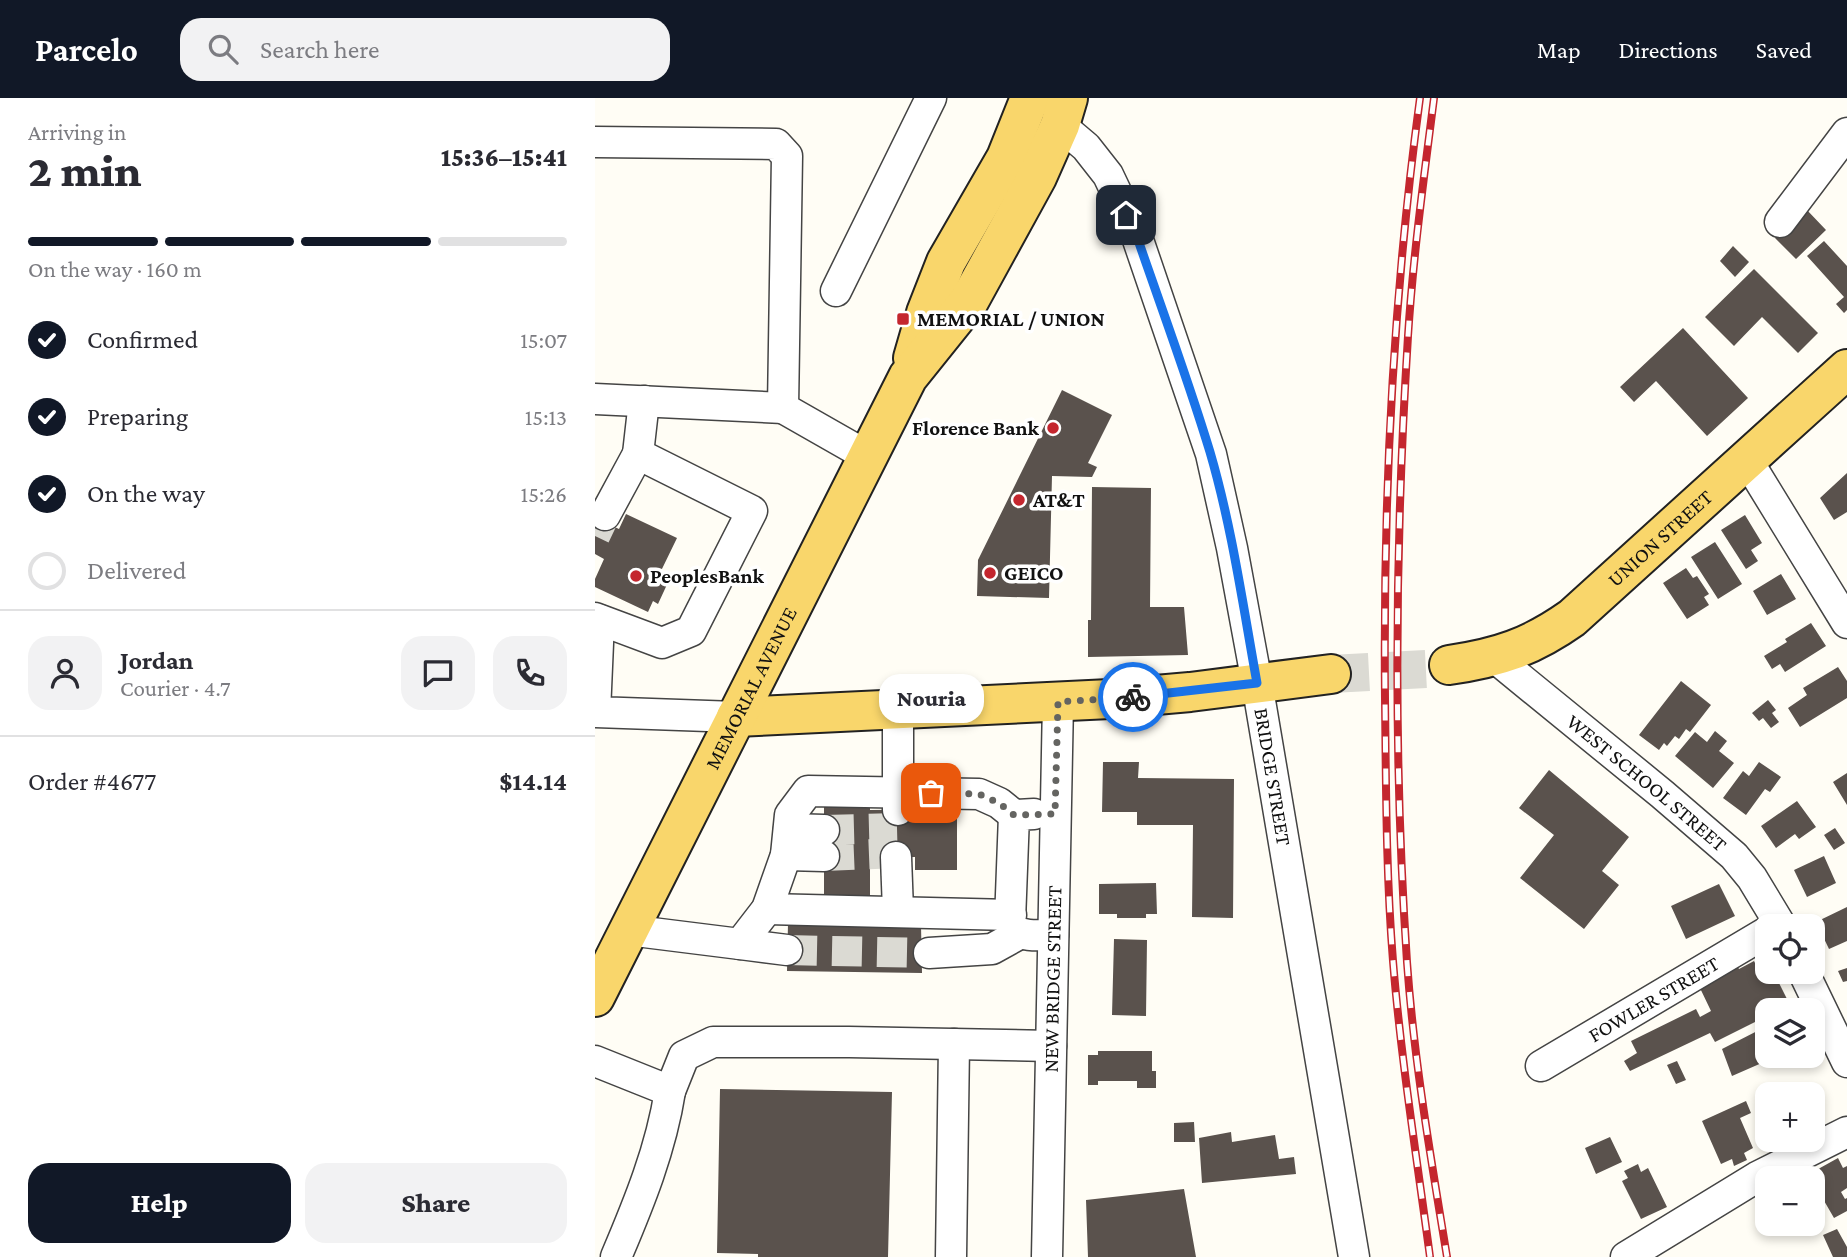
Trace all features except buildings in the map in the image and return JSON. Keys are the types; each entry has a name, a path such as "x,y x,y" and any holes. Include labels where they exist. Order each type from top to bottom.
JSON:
{"main road":[{"name":"MEMORIAL AVENUE","path":"595,997 908,377 926,313 946,262 1006,158 1030,98"},
{"name":"MEMORIAL AVENUE","path":"908,377 969,301 1037,177 1064,112"},
{"name":"UNION STREET","path":"1449,665 1494,657 1524,647 1572,618 1847,369"},
{"path":"736,717 1058,702 1190,692 1331,674"}],"street":[{"path":"836,291 932,98"},
{"name":"BRIDGE STREET","path":"1064,112 1086,148 1108,175 1136,234 1211,454 1257,683 1354,1257"},
{"path":"1780,222 1847,133"},
{"path":"595,142 776,144 787,156 783,408"},
{"path":"595,399 783,408 869,457"},
{"path":"605,515 638,454 643,401"},
{"path":"638,454 752,511 691,631 662,643 597,619 595,712 736,717"},
{"path":"1747,460 1847,623"},
{"name":"WEST SCHOOL STREET","path":"1494,657 1663,794 1734,856 1752,878 1770,914"},
{"name":"NEW BRIDGE STREET","path":"1047,1257 1058,702"},
{"path":"898,710 898,801"},
{"path":"740,944 767,909 788,842 790,815 809,791 898,801 979,794 999,803 1014,815 1055,814"},
{"path":"929,953 992,949 1015,924 1014,815"},
{"path":"788,842 824,843"},
{"path":"897,857 898,911"},
{"path":"767,909 898,911 1015,924 1027,936 1053,935"},
{"path":"628,930 787,950"},
{"name":"FOWLER STREET","path":"1541,1066 1755,940"},
{"path":"1809,984 1847,1062"},
{"path":"616,1257 643,1194 666,1115 670,1091 684,1056 713,1042 1051,1046"},
{"path":"951,1257 954,1044"},
{"path":"595,1061 670,1091"},
{"path":"1626,1257 1757,1177 1847,1132"}],"tunnel":[{"path":"595,536 605,515"},
{"path":"1331,674 1426,669 1449,665"},
{"path":"824,830 897,828"},
{"path":"824,856 897,853"},
{"path":"787,950 929,953"}],"railway":[{"path":"1420,98 1403,248 1392,398 1386,548 1385,698 1393,961 1430,1257"},
{"path":"1434,98 1408,336 1400,492 1397,649 1399,806 1410,999 1447,1257"}],"way so far":[{"path":"931,793 979,794 999,803 1014,815 1055,814 1058,702 1133,697"}],"place":[{"name":"MEMORIAL / UNION","path":"903,319"},
{"name":"Florence Bank","path":"1053,428"},
{"name":"AT&T","path":"1019,500"},
{"name":"GEICO","path":"990,573"},
{"name":"PeoplesBank","path":"636,576"},
{"name":"Nouria","path":"931,793"}],"route":[{"path":"1126,215 1136,234 1211,454 1257,683 1133,697"}]}
